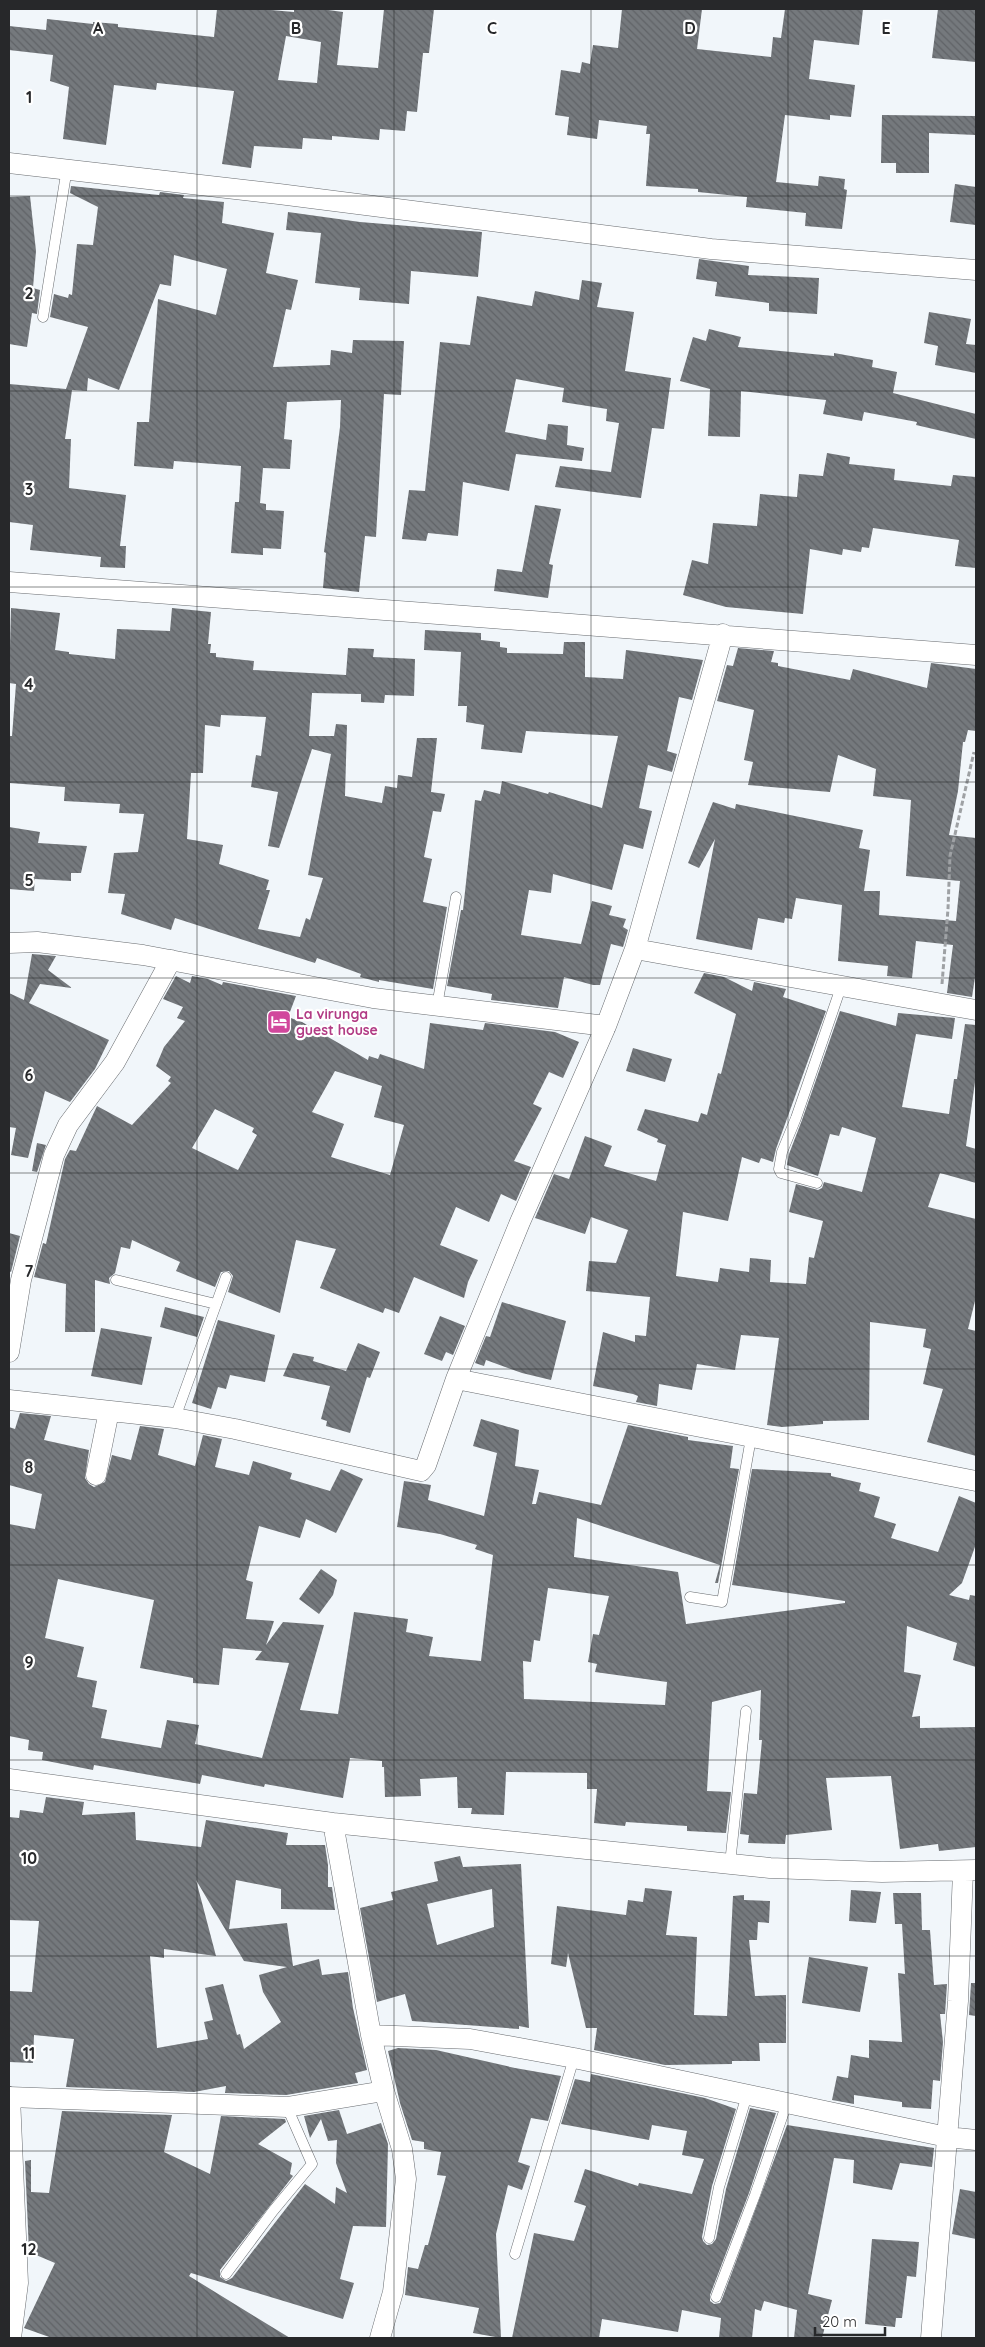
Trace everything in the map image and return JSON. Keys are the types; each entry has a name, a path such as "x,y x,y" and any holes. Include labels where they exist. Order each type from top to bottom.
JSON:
{"street":[{"path":"9,163 67,168 712,249 976,270"},
{"path":"9,582 271,603 723,634 976,655"},
{"path":"9,1400 175,1418 235,1429 421,1471 426,1465 456,1379 520,1222 606,1026 634,948 723,634"},
{"path":"9,943 37,942 171,960 373,998 606,1026"},
{"path":"634,948 976,1010"},
{"path":"9,1352 21,1280 44,1187 54,1155 68,1125 114,1062 171,960"},
{"path":"456,1379 976,1481"},
{"path":"96,1475 109,1411"},
{"path":"9,1779 334,1823 770,1868 882,1872 970,1870 931,2338"},
{"path":"334,1823 371,2036 384,2091 402,2150 406,2179 393,2292 380,2338"},
{"path":"371,2036 470,2038 574,2058 947,2137 976,2140"},
{"path":"11,2338 18,2283 10,2097 287,2108 384,2091"}],"lane":[{"path":"44,317 67,168"},
{"path":"437,1006 456,897"},
{"path":"816,1183 782,1173 779,1169 782,1152 796,1118 841,987"},
{"path":"175,1418 226,1277"},
{"path":"116,1280 216,1304"},
{"path":"690,1597 722,1602 751,1438"},
{"path":"730,1864 746,1712"},
{"path":"514,2254 574,2058"},
{"path":"709,2238 719,2187 747,2095"},
{"path":"716,2297 755,2195 787,2103"},
{"path":"226,2274 273,2210 312,2164 287,2108"}],"path":[{"path":"941,1004 950,856 974,752"}],"building":[{"path":"217,9 259,9 294,12 294,9 321,9 343,12 337,65 378,68 384,9 434,9 429,53 423,53 417,112 407,111 405,131 380,129 379,140 332,136 332,140 303,138 302,149 254,146 251,168 222,164 234,91 157,83 156,90 114,85 106,145 63,139 69,87 50,81 53,55 9,50 9,26 46,30 47,19 93,24 93,22 118,24 118,27 214,37","holes":["286,36 321,42 317,83 278,80"]},
{"path":"622,9 702,9 697,49 771,57 773,37 781,38 785,9 863,9 859,45 814,40 809,79 855,85 851,117 830,115 830,120 785,115 776,182 818,186 819,176 845,179 844,189 847,190 842,229 805,226 806,213 746,207 747,197 698,192 698,189 646,186 650,134 646,134 647,126 599,120 597,139 567,135 569,117 555,115 561,70 580,73 582,62 590,64 593,45 618,48"},
{"path":"938,9 976,9 976,62 932,58"},
{"path":"882,115 976,116 976,135 929,133 929,173 896,173 896,163 881,163"},
{"path":"955,184 976,187 976,225 950,222"},
{"path":"71,186 159,195 160,192 184,195 183,198 224,202 222,223 274,233 266,273 298,280 291,310 286,309 273,367 330,365 331,350 352,353 353,340 404,341 401,395 384,394 376,537 365,536 359,592 323,588 326,553 324,552 340,427 341,400 287,402 284,439 292,440 290,469 263,468 260,503 266,504 266,510 284,511 281,549 263,548 263,555 231,553 235,502 239,502 241,466 174,461 173,469 134,466 137,422 149,422 158,299 216,315 227,269 174,255 171,286 160,284 119,390 88,378 87,391 72,390 65,439 71,439 69,488 126,495 120,546 126,546 125,568 100,567 101,557 30,550 33,525 9,522 9,384 66,389 88,327 50,317 54,294 68,298 69,294 72,295 77,244 93,245 98,207 70,193"},
{"path":"30,196 36,251 33,288 40,290 37,314 32,313 27,347 9,344 9,197"},
{"path":"288,212 360,222 482,232 478,277 411,271 409,304 359,300 360,288 315,283 321,233 286,230"},
{"path":"699,259 749,266 748,275 819,278 817,314 769,311 769,303 715,296 717,282 696,279"},
{"path":"582,280 602,283 597,307 634,312 625,371 671,378 664,429 652,428 641,498 555,487 560,466 611,472 619,423 606,421 607,409 562,402 564,388 516,379 505,432 546,440 548,424 568,426 567,445 584,448 582,461 516,454 509,491 463,482 458,536 428,533 426,541 402,539 409,490 425,491 440,342 470,345 477,296 532,306 535,291 579,300"},
{"path":"929,312 971,319 966,344 976,345 976,373 935,365 938,346 924,343"},
{"path":"709,329 741,337 738,347 834,356 834,353 873,360 872,367 897,372 893,393 976,414 976,439 916,425 917,422 864,412 862,421 823,414 826,400 741,391 740,437 708,436 710,389 680,381 693,337 706,341"},
{"path":"827,453 850,457 849,464 895,469 894,480 951,486 953,475 976,477 976,568 955,566 959,540 873,528 869,548 862,547 861,552 843,549 842,555 810,549 803,614 726,607 683,595 692,560 708,564 713,523 757,526 760,494 797,497 799,474 823,476"},
{"path":"535,505 561,509 549,564 553,565 548,598 494,591 497,569 522,572"},
{"path":"11,608 60,613 55,650 69,652 69,654 115,659 117,629 170,631 172,608 211,612 208,644 211,644 210,653 216,653 216,657 254,661 253,670 346,675 348,648 374,649 373,657 415,659 414,696 385,695 384,703 361,702 361,694 312,693 309,736 334,736 336,724 347,725 345,796 382,803 385,786 397,788 398,775 412,777 417,738 437,738 431,792 445,794 441,812 433,811 424,857 432,859 423,902 447,907 433,989 379,980 379,982 360,977 361,974 317,958 315,963 175,918 171,930 121,914 125,894 108,893 114,853 138,852 144,814 119,813 120,804 64,801 65,787 9,783 9,736 12,736 16,684 9,683","holes":["221,715 266,717 261,756 256,755 251,787 278,792 268,846 279,848 312,749 331,754 308,875 323,878 310,920 306,918 300,937 258,929 270,890 266,890 269,880 219,864 223,845 187,839 191,773 203,773 205,725 220,727"]},
{"path":"425,630 481,633 481,640 500,642 500,647 507,648 507,653 563,654 564,642 585,642 585,677 623,679 626,650 703,660 692,700 679,697 667,751 677,754 672,772 648,765 639,808 652,811 643,849 624,844 612,890 553,874 551,893 529,890 521,935 581,944 592,901 612,906 609,915 626,919 623,927 628,930 623,947 611,944 600,985 593,985 564,977 558,1008 491,1000 492,994 447,986 461,910 463,910 475,800 481,801 484,790 500,794 502,781 548,794 549,792 602,808 618,736 526,731 522,753 481,749 484,725 466,722 467,706 458,706 461,652 424,650"},
{"path":"738,648 774,651 771,662 778,663 778,666 850,680 853,669 927,688 931,663 976,669 976,731 968,730 965,742 963,742 958,791 949,835 976,838 976,971 972,997 947,993 953,945 916,941 912,978 887,976 888,966 838,961 842,905 796,898 792,919 785,918 784,923 758,918 752,950 696,939 715,839 699,868 688,863 713,802 735,809 736,804 863,830 859,848 870,850 864,891 880,891 879,915 956,921 960,881 906,876 911,800 873,796 876,769 838,755 830,792 748,785 753,762 744,760 754,710 717,701 727,665 733,666"},
{"path":"9,827 40,832 38,843 87,846 81,873 71,873 71,881 35,879 34,891 9,889"},
{"path":"32,954 56,956 48,970 72,988 40,984 29,1003 109,1040 95,1069 70,1102 45,1091 28,1158 11,1155 16,1128 9,1127 9,993 24,1000"},
{"path":"704,973 724,977 752,991 754,982 786,989 783,997 826,1011 773,1162 761,1158 759,1163 742,1157 728,1221 683,1212 676,1276 718,1282 720,1268 749,1272 750,1258 771,1260 770,1282 806,1284 809,1257 814,1258 823,1221 789,1212 796,1184 818,1190 822,1188 824,1182 862,1192 876,1138 842,1127 839,1136 830,1134 818,1176 787,1165 789,1154 840,1011 896,1026 898,1013 955,1018 952,1039 916,1034 902,1107 949,1114 954,1079 957,1079 965,1024 976,1025 976,1075 966,1146 976,1149 976,1183 940,1173 928,1207 976,1219 976,1297 968,1329 976,1331 976,1456 927,1442 943,1389 923,1384 931,1349 923,1347 926,1329 870,1322 869,1420 823,1421 823,1424 782,1427 767,1425 779,1338 741,1335 735,1370 697,1364 692,1390 659,1384 657,1406 636,1402 638,1396 633,1394 593,1386 603,1332 635,1342 635,1335 646,1336 650,1297 586,1291 589,1261 616,1263 628,1230 591,1217 585,1234 535,1218 554,1174 569,1179 585,1136 612,1146 604,1166 656,1181 666,1145 657,1142 658,1139 637,1130 645,1109 698,1122 701,1113 707,1115 718,1073 721,1074 736,1014 694,993"},
{"path":"176,976 190,983 192,976 208,979 222,985 223,982 296,996 288,1017 302,1022 368,1060 369,1056 378,1059 380,1054 424,1069 430,1023 483,1030 485,1023 555,1032 579,1042 563,1078 549,1072 533,1104 542,1108 514,1161 531,1167 516,1201 501,1194 489,1222 456,1207 440,1245 478,1260 468,1282 464,1298 414,1277 399,1313 385,1308 383,1313 320,1288 336,1249 296,1240 280,1313 228,1292 233,1276 229,1271 221,1272 215,1287 176,1271 180,1262 132,1240 130,1249 121,1247 115,1273 109,1278 110,1284 95,1280 95,1332 65,1332 66,1284 34,1277 43,1243 46,1244 65,1159 70,1150 76,1151 97,1106 132,1125 171,1083 168,1081 171,1077 156,1066 164,1047 185,1021 177,1018 183,1007 163,999","holes":["335,1071 382,1086 374,1117 404,1125 390,1175 331,1157 344,1124 312,1112","215,1109 254,1128 252,1132 257,1135 238,1170 192,1148"]},
{"path":"633,1048 672,1059 665,1082 626,1071"},
{"path":"37,1143 46,1145 37,1172 32,1171"},
{"path":"9,1233 20,1236 11,1272 9,1271"},
{"path":"502,1302 566,1321 551,1380 522,1373 486,1360 484,1366 475,1363 486,1336 490,1337"},
{"path":"165,1307 204,1317 197,1337 160,1327"},
{"path":"440,1316 465,1326 453,1355 446,1352 442,1361 424,1354"},
{"path":"218,1320 275,1335 265,1382 230,1375 226,1389 218,1387 211,1409 192,1403"},
{"path":"101,1328 152,1337 142,1385 91,1376"},
{"path":"358,1343 380,1352 370,1378 367,1377 350,1433 326,1426 327,1421 321,1419 330,1386 283,1376 293,1353 314,1357 313,1361 346,1371"},
{"path":"20,1413 51,1416 44,1440 89,1450 85,1478 94,1487 105,1482 112,1455 131,1460 140,1426 164,1429 158,1455 195,1466 203,1435 222,1439 215,1467 249,1475 253,1461 292,1473 290,1479 330,1491 341,1469 363,1479 336,1533 306,1519 300,1538 259,1526 246,1580 253,1582 246,1619 274,1621 266,1645 283,1622 324,1625 300,1710 338,1714 354,1612 408,1619 406,1632 433,1637 429,1656 481,1661 493,1555 475,1549 477,1545 440,1534 397,1527 404,1481 431,1485 428,1500 484,1516 497,1453 473,1446 481,1419 519,1430 515,1466 539,1470 532,1504 536,1504 539,1492 601,1505 628,1425 688,1437 688,1440 733,1446 730,1468 739,1469 718,1583 715,1583 720,1565 577,1518 574,1557 678,1572 686,1624 845,1603 845,1601 732,1585 752,1469 831,1473 831,1476 861,1483 859,1491 880,1497 874,1517 896,1524 891,1538 938,1552 959,1496 976,1503 976,1544 962,1583 949,1595 969,1600 970,1595 976,1596 976,1667 953,1660 957,1643 907,1626 904,1672 921,1675 912,1717 920,1716 920,1728 976,1727 976,1847 939,1851 938,1844 900,1849 891,1776 826,1778 832,1830 786,1835 785,1844 748,1843 749,1835 740,1834 744,1793 757,1794 762,1740 759,1740 761,1690 712,1702 707,1791 731,1792 726,1833 687,1831 687,1826 626,1822 625,1826 594,1823 597,1789 587,1789 587,1773 506,1772 504,1815 471,1814 472,1808 458,1808 457,1777 420,1779 421,1796 385,1797 382,1761 350,1758 343,1798 265,1784 264,1787 202,1775 200,1784 94,1765 93,1770 42,1760 43,1752 28,1750 29,1740 9,1736 9,1524 35,1529 42,1494 9,1485 9,1427 15,1429","holes":["58,1579 154,1600 140,1668 193,1678 193,1683 219,1685 223,1648 262,1651 255,1660 289,1663 262,1758 195,1744 199,1725 167,1720 161,1748 101,1738 107,1710 92,1707 97,1681 77,1677 84,1647 45,1638","548,1588 609,1596 599,1635 593,1634 588,1662 597,1664 595,1672 667,1682 665,1705 524,1699 523,1661 531,1662 534,1640 540,1641"]},
{"path":"321,1569 337,1580 333,1595 319,1614 299,1599"},
{"path":"46,1797 84,1802 82,1815 135,1812 136,1840 201,1847 206,1820 288,1833 286,1845 325,1845 328,1865 328,1887 332,1887 335,1910 281,1909 281,1889 236,1880 229,1929 287,1923 293,1966 319,1959 322,1975 348,1972 353,2008 367,2070 355,2073 358,2083 286,2095 225,2093 226,2086 194,2092 66,2087 74,2039 34,2035 33,2063 9,2062 9,1991 32,1992 39,1921 9,1920 9,1817 19,1818 20,1810 43,1813","holes":["196,1880 244,1961 287,1967 259,1975 263,1992 281,2022 244,2049 240,2034 237,2035 223,1984 205,1988 213,2020 204,2022 208,2039 157,2048 150,1956 164,1958 164,1949 216,1956"]},
{"path":"460,1856 463,1867 521,1864 529,2028 519,2026 519,2029 412,2021 405,1994 377,2002 360,1908 393,1900 391,1892 438,1881 434,1862","holes":["492,1889 494,1927 437,1945 427,1904"]},
{"path":"645,1888 672,1891 666,1935 697,1937 694,2015 727,2016 733,1896 744,1895 744,1900 770,1901 769,1923 758,1922 757,1940 749,1940 755,1996 786,1995 786,2043 759,2043 760,2061 732,2061 732,2064 665,2065 594,2050 597,2028 586,2028 568,1953 566,1967 551,1964 557,1906 626,1915 628,1900 643,1902"},
{"path":"851,1890 881,1892 876,1923 849,1921"},
{"path":"893,1893 921,1893 922,1930 930,1930 934,1985 947,1984 945,2014 940,2014 943,2042 940,2081 933,2080 931,2109 902,2107 902,2102 854,2095 854,2104 832,2100 837,2076 848,2078 851,2055 869,2058 869,2040 902,2042 898,1973 905,1974 902,1924 895,1924"},
{"path":"809,1957 868,1967 860,2012 802,2003"},
{"path":"971,1983 976,1983 976,2016 969,2015"},
{"path":"398,2048 436,2050 515,2068 561,2076 548,2121 531,2118 518,2162 530,2166 522,2190 508,2185 496,2234 501,2338 473,2333 479,2308 405,2295 408,2267 418,2269 425,2245 428,2245 446,2176 437,2175 441,2152 424,2149 424,2142 412,2140 400,2103 388,2051"},
{"path":"591,2074 705,2098 736,2109 712,2186 702,2237 707,2245 712,2244 716,2239 726,2189 750,2108 776,2113 749,2193 710,2295 710,2301 714,2304 720,2303 722,2299 787,2125 934,2148 932,2167 900,2163 892,2190 853,2183 854,2160 834,2158 808,2294 832,2300 822,2338 794,2338 797,2310 764,2301 761,2311 755,2309 752,2338 719,2338 721,2318 682,2310 678,2332 602,2319 599,2338 512,2338 534,2233 574,2241 586,2206 574,2202 585,2169 638,2186 639,2183 692,2194 704,2159 682,2155 687,2131 652,2125 649,2140 561,2124 575,2079 590,2082"},
{"path":"339,2110 347,2134 381,2123 388,2144 386,2227 353,2226 340,2279 354,2283 343,2319 191,2273 189,2276 290,2338 52,2338 24,2328 55,2263 29,2252 25,2161 31,2160 31,2192 49,2193 62,2111 172,2115 164,2152 210,2174 221,2116 285,2119 286,2122 258,2144 292,2163 290,2174 293,2176 220,2270 220,2277 226,2281 232,2278 305,2184 335,2204 336,2187 347,2193 336,2163 337,2140 328,2141 321,2119 310,2138 304,2116"},
{"path":"960,2189 976,2192 976,2239 952,2234"},
{"path":"872,2239 919,2242 916,2277 907,2276 902,2318 896,2318 895,2327 865,2324"}],"place":[{"name":"La virunga guest house","path":"279,1022"}]}
